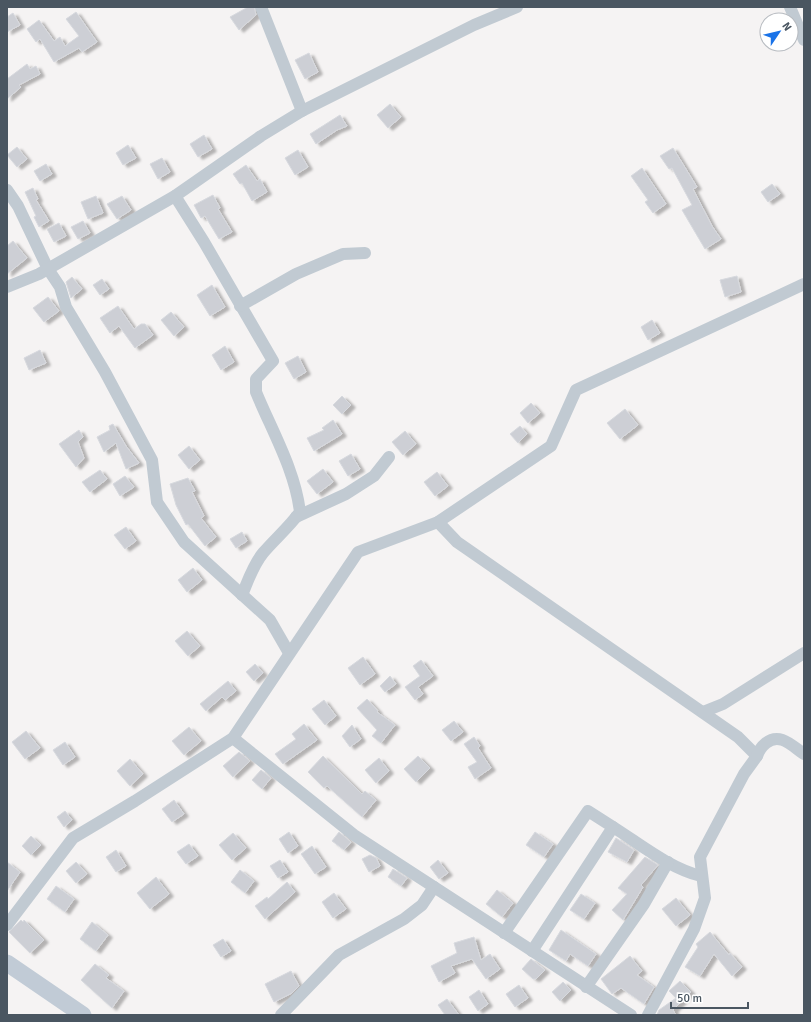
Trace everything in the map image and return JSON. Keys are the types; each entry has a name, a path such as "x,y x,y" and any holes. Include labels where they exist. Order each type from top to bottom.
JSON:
{"main road":[{"path":"7,963 83,1015"}],"street":[{"path":"261,7 302,111"},
{"path":"7,287 48,269 175,196 261,136 302,111 474,25 517,7"},
{"path":"790,7 804,40"},
{"path":"7,190 18,206 48,269 60,287 66,307 104,372 152,460 158,502 184,542 270,620 289,653"},
{"path":"175,196 204,242 272,361 256,379 256,392 291,474 299,504 300,512 262,555 250,576 242,595"},
{"path":"240,306 296,274 343,254 365,253"},
{"path":"7,925 73,838 135,802 233,738 358,552 438,522 551,446 576,390 804,284"},
{"path":"296,517 346,494 374,476 390,457"},
{"path":"438,522 457,542 738,736 757,756"},
{"path":"703,712 724,704 804,653"},
{"path":"233,738 354,835 631,1015"},
{"path":"648,1015 694,929 705,898 701,876 700,857 744,774 757,756 759,750 767,742 774,739 781,738 804,754"},
{"path":"504,933 588,811 668,862 688,873 701,876"},
{"path":"532,951 613,827"},
{"path":"586,987 644,904 668,862"},
{"path":"281,1015 339,955 404,919 422,905 434,887"}],"building":[{"path":"248,7 254,7 256,15 239,30 230,17"},
{"path":"76,12 97,42 82,52 79,48 54,62 40,39 36,42 27,29 39,20 54,41 60,37 65,46 79,36 66,19"},
{"path":"13,13 20,25 7,32 7,17"},
{"path":"309,53 318,72 305,79 295,60"},
{"path":"27,64 30,69 36,66 40,74 19,85 21,87 7,99 7,79"},
{"path":"390,104 401,117 388,128 377,115"},
{"path":"340,115 347,126 337,130 316,144 310,134"},
{"path":"204,135 212,149 198,157 190,144"},
{"path":"128,145 136,158 123,165 116,153"},
{"path":"17,147 27,159 17,167 7,155"},
{"path":"673,148 697,187 693,189 712,226 721,239 705,249 682,210 692,205 672,168 669,169 660,156"},
{"path":"298,150 308,167 295,175 285,158"},
{"path":"162,158 170,172 158,179 150,164"},
{"path":"46,164 52,174 40,181 34,171"},
{"path":"246,165 257,181 260,179 267,192 252,201 242,183 240,184 233,174"},
{"path":"642,168 666,204 653,213 645,202 648,200 631,176"},
{"path":"772,184 780,194 768,202 761,192"},
{"path":"33,188 38,199 36,200 49,221 39,227 34,217 36,216 25,192"},
{"path":"213,195 220,208 218,209 232,232 219,239 205,216 201,218 194,205"},
{"path":"96,196 103,213 88,219 81,202"},
{"path":"122,196 131,210 117,219 107,204"},
{"path":"83,221 90,233 78,239 71,227"},
{"path":"59,223 66,236 54,242 47,229"},
{"path":"13,241 27,258 7,274 7,246"},
{"path":"737,276 741,292 725,297 720,280"},
{"path":"72,277 82,289 71,298 66,282"},
{"path":"102,279 109,289 100,295 93,285"},
{"path":"212,285 225,307 210,316 197,295"},
{"path":"48,297 59,311 44,322 33,308"},
{"path":"118,306 134,329 141,324 145,324 153,335 135,348 119,326 110,333 100,318"},
{"path":"171,312 184,327 174,336 161,320"},
{"path":"652,320 660,333 648,340 641,327"},
{"path":"225,346 234,362 221,370 212,355"},
{"path":"40,350 46,363 29,370 24,358"},
{"path":"298,356 306,372 294,379 285,363"},
{"path":"342,396 351,405 342,414 333,405"},
{"path":"531,403 540,413 528,423 520,413"},
{"path":"625,409 638,425 620,439 607,423"},
{"path":"333,420 342,434 314,451 307,438 324,430 322,428"},
{"path":"113,424 126,446 139,463 126,469 116,443 104,452 97,437 110,430 109,426"},
{"path":"520,426 527,434 518,443 510,434"},
{"path":"79,430 83,437 78,442 84,458 76,467 59,444"},
{"path":"405,431 416,444 403,455 392,442"},
{"path":"189,446 200,460 189,469 178,455"},
{"path":"351,454 360,469 348,476 339,461"},
{"path":"323,469 333,482 317,494 307,481"},
{"path":"100,470 107,479 90,492 82,482"},
{"path":"437,472 448,486 435,496 424,482"},
{"path":"125,476 134,487 120,496 113,484"},
{"path":"188,478 195,491 192,492 204,516 201,518 216,537 205,546 188,524 186,525 176,505 170,484"},
{"path":"126,527 136,541 125,549 114,535"},
{"path":"242,532 247,541 236,548 230,539"},
{"path":"193,568 202,580 187,592 178,580"},
{"path":"187,631 200,646 188,656 175,641"},
{"path":"363,657 375,674 360,685 348,668"},
{"path":"421,660 433,676 418,687 423,694 415,700 405,687 420,676 413,666"},
{"path":"255,664 263,673 254,681 246,672"},
{"path":"390,676 396,684 385,692 380,686"},
{"path":"228,681 236,691 225,700 222,697 206,711 200,704"},
{"path":"367,699 378,711 377,712 395,725 381,743 372,736 377,730 357,708"},
{"path":"324,700 336,716 325,725 312,709"},
{"path":"454,721 463,732 451,741 442,730"},
{"path":"304,724 317,740 283,764 275,754 296,739 292,734"},
{"path":"352,725 361,739 350,747 342,736"},
{"path":"189,727 201,741 184,755 172,741"},
{"path":"26,731 40,748 25,759 12,742"},
{"path":"474,737 480,746 478,748 491,768 475,779 468,767 477,762 464,744"},
{"path":"65,742 75,757 63,765 53,750"},
{"path":"239,752 250,761 233,777 223,766"},
{"path":"323,756 362,794 365,791 376,800 362,817 327,786 324,788 308,772"},
{"path":"418,756 430,768 416,782 404,769"},
{"path":"379,758 389,771 376,783 365,770"},
{"path":"130,759 143,774 130,786 117,771"},
{"path":"261,770 271,778 262,789 252,780"},
{"path":"174,800 184,814 172,822 162,809"},
{"path":"65,811 72,820 64,827 57,817"},
{"path":"289,832 298,846 288,853 279,839"},
{"path":"339,832 351,842 344,850 332,841"},
{"path":"535,832 553,844 544,857 526,845"},
{"path":"233,833 246,848 232,860 219,845"},
{"path":"31,836 41,845 31,855 22,846"},
{"path":"616,838 634,850 627,862 608,852"},
{"path":"189,844 198,856 186,864 177,852"},
{"path":"312,846 326,867 315,874 301,854"},
{"path":"116,850 126,866 116,872 106,857"},
{"path":"370,855 376,858 380,866 369,872 362,859"},
{"path":"645,857 658,865 641,885 643,887 623,920 612,910 627,894 618,888"},
{"path":"280,860 288,872 278,878 270,866"},
{"path":"438,860 448,873 439,879 430,867"},
{"path":"7,862 20,872 7,891"},
{"path":"76,862 87,874 76,883 66,871"},
{"path":"393,869 407,878 401,886 388,877"},
{"path":"240,870 254,881 245,893 231,882"},
{"path":"156,877 169,894 150,909 137,893"},
{"path":"287,882 295,892 265,919 255,906 267,897 268,899"},
{"path":"56,886 74,899 65,912 47,899"},
{"path":"497,890 513,903 502,917 486,904"},
{"path":"334,893 346,909 333,918 322,902"},
{"path":"581,894 595,903 584,919 570,910"},
{"path":"676,898 690,915 676,926 662,909"},
{"path":"21,920 23,922 24,920 44,940 30,953 9,932"},
{"path":"92,922 108,935 96,951 80,939"},
{"path":"561,930 596,954 588,966 570,954 566,961 549,950"},
{"path":"710,932 729,955 730,953 742,967 732,976 714,954 700,976 685,967 698,947 696,944"},
{"path":"474,937 481,960 490,954 500,969 486,979 472,959 451,966 455,973 439,982 431,966 457,953 454,943"},
{"path":"223,939 231,951 221,957 213,945"},
{"path":"630,956 642,971 637,975 654,987 644,1004 621,988 612,994 601,979"},
{"path":"531,959 545,970 536,979 533,979 522,969"},
{"path":"95,964 109,975 106,978 124,991 112,1008 81,980"},
{"path":"291,971 299,986 292,993 274,1002 265,984"},
{"path":"680,981 691,992 673,1010 676,1015 657,1015 659,1010 676,998 669,991"},
{"path":"563,982 571,990 560,1001 552,992"},
{"path":"519,985 528,998 515,1007 506,994"},
{"path":"479,990 488,1004 478,1011 469,997"},
{"path":"447,999 459,1015 445,1015 438,1005"}]}
